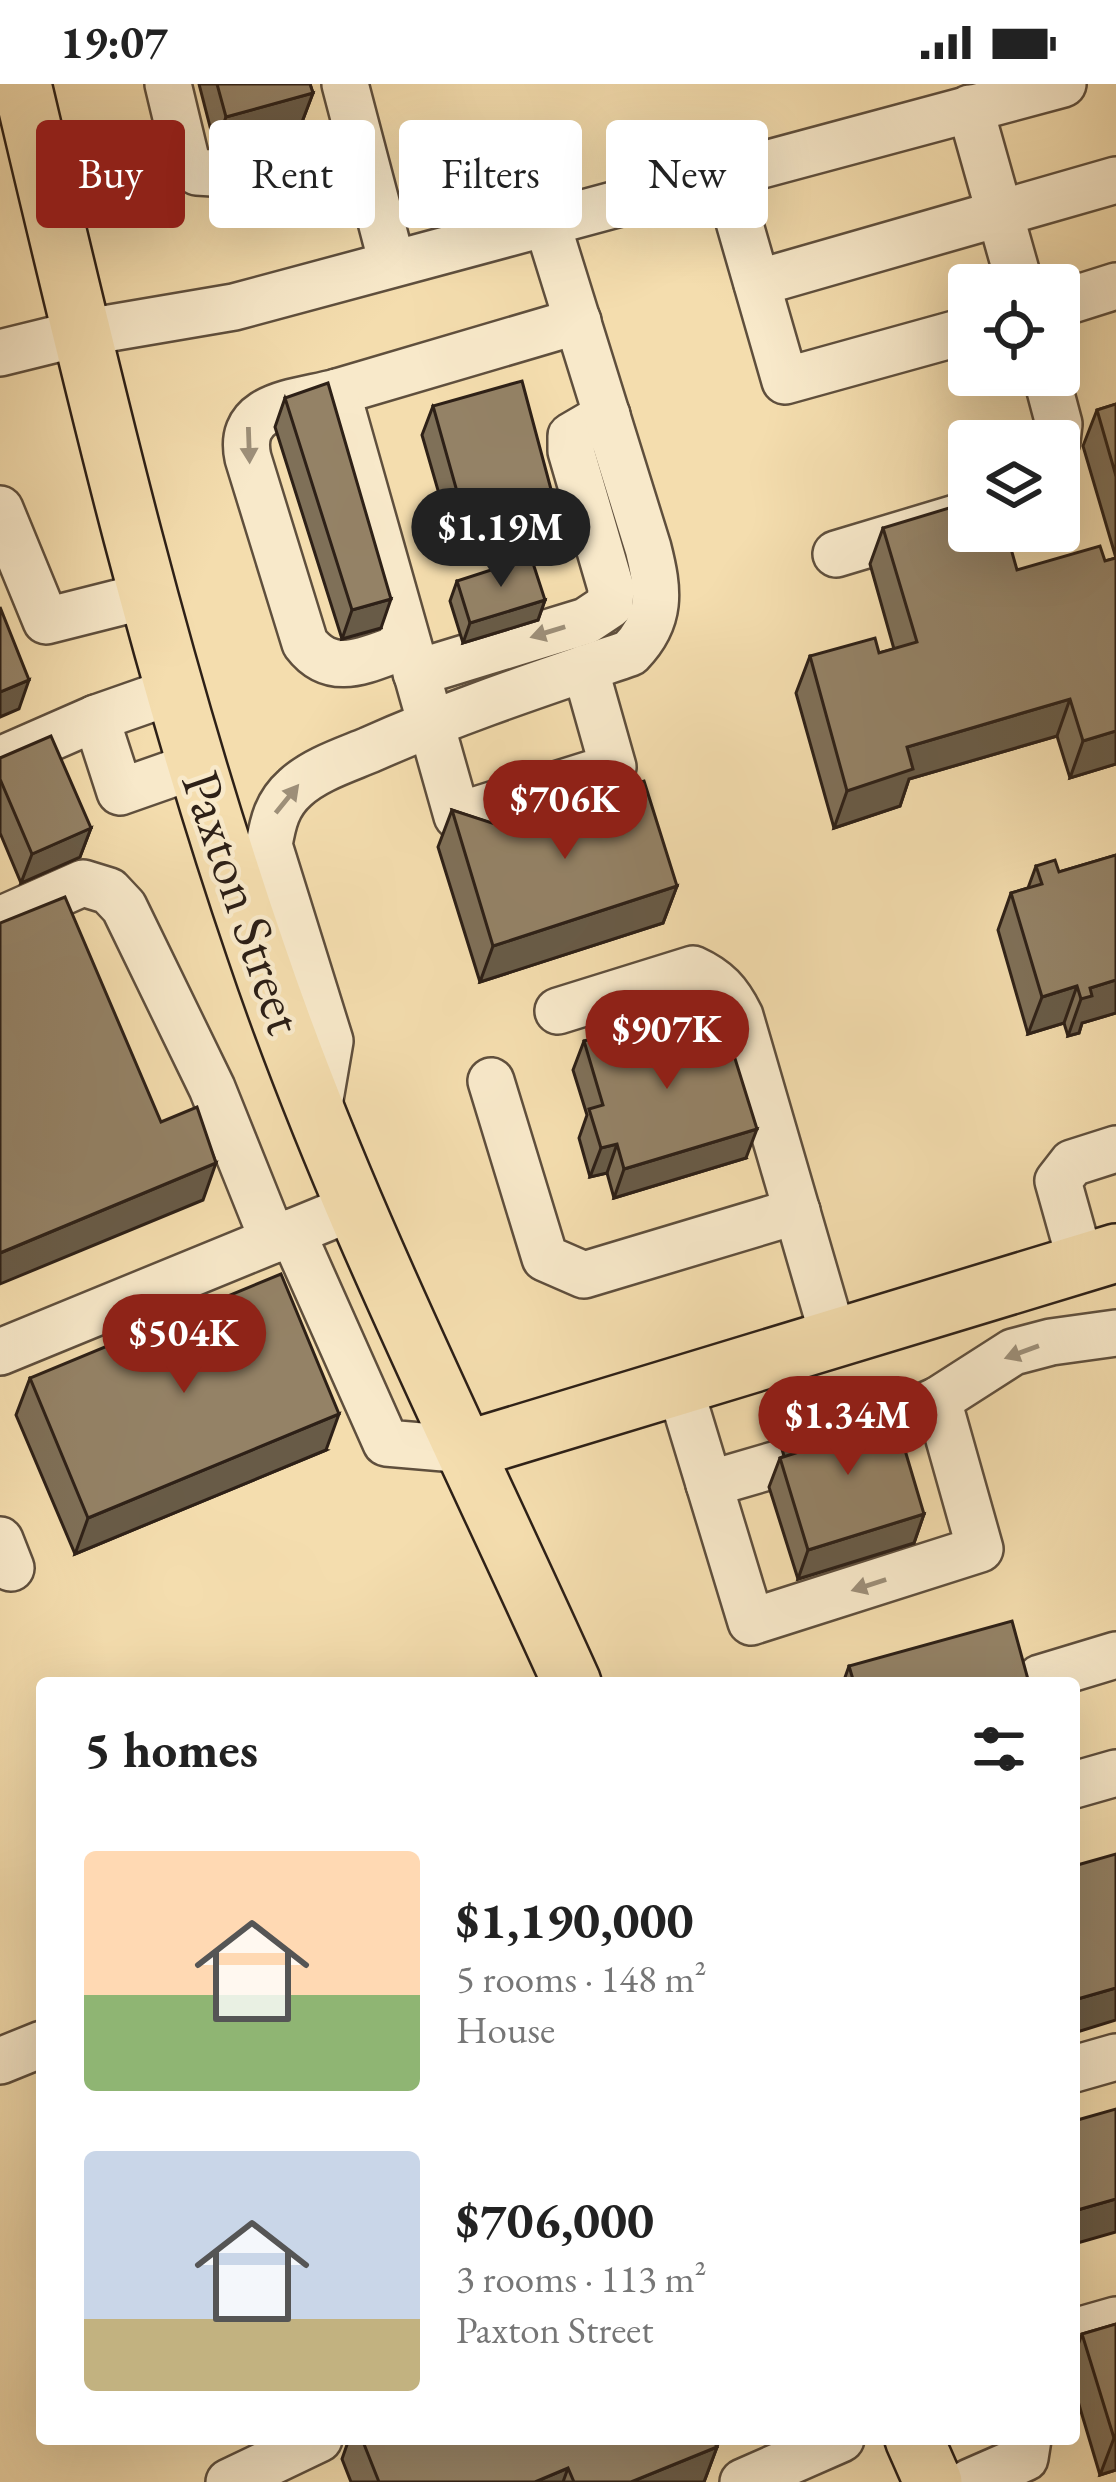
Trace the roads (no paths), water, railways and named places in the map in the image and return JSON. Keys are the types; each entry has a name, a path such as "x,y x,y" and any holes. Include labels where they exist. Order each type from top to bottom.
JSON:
{"main road":[{"name":"Paxton Street","path":"22,84 173,691 257,953 356,1206 569,1677"},
{"path":"467,1450 1099,1258"},
{"path":"917,2445 933,2482"}],"street":[{"path":"168,84 187,163 197,172 209,173"},
{"path":"345,84 353,120"},
{"path":"768,162 1063,84"},
{"path":"970,108 1014,264"},
{"path":"757,283 1116,180"},
{"path":"375,202 392,263"},
{"path":"0,353 81,333 234,307 517,228"},
{"path":"318,1111 330,1041 269,845 274,816 297,785 429,723 630,653 648,635 657,611 657,585 648,548 549,228"},
{"path":"741,228 785,381 948,336"},
{"path":"1080,297 1116,286"},
{"path":"578,321 263,412 249,424 244,440 248,458 305,643 316,657 344,665 412,659 586,620 610,605 611,588 571,451 571,436 607,415"},
{"path":"337,392 457,816 613,767 585,668"},
{"path":"0,509 46,621 149,595"},
{"path":"836,554 948,520"},
{"path":"0,760 173,691"},
{"path":"96,718 120,792 197,765"},
{"path":"0,920 83,883 109,891 124,907 386,1443 467,1450"},
{"path":"558,1011 693,969 730,995 834,1339"},
{"path":"491,1081 545,1258 584,1275 796,1210"},
{"path":"1099,1258 1058,1181 1072,1163 1116,1149"},
{"path":"0,1352 356,1206"},
{"path":"709,1484 800,1457 938,1400 1013,1352 1116,1334"},
{"path":"679,1385 752,1622 980,1549 938,1400"},
{"path":"1043,1677 1116,1655"},
{"path":"1080,1783 1116,1773"},
{"path":"0,2061 36,2046"},
{"path":"1080,2066 1116,2057"},
{"path":"1080,2330 1116,2320"},
{"path":"230,2482 307,2445"},
{"path":"759,2463 820,2445"},
{"path":"970,2482 1025,2458 1027,2445"}]}
